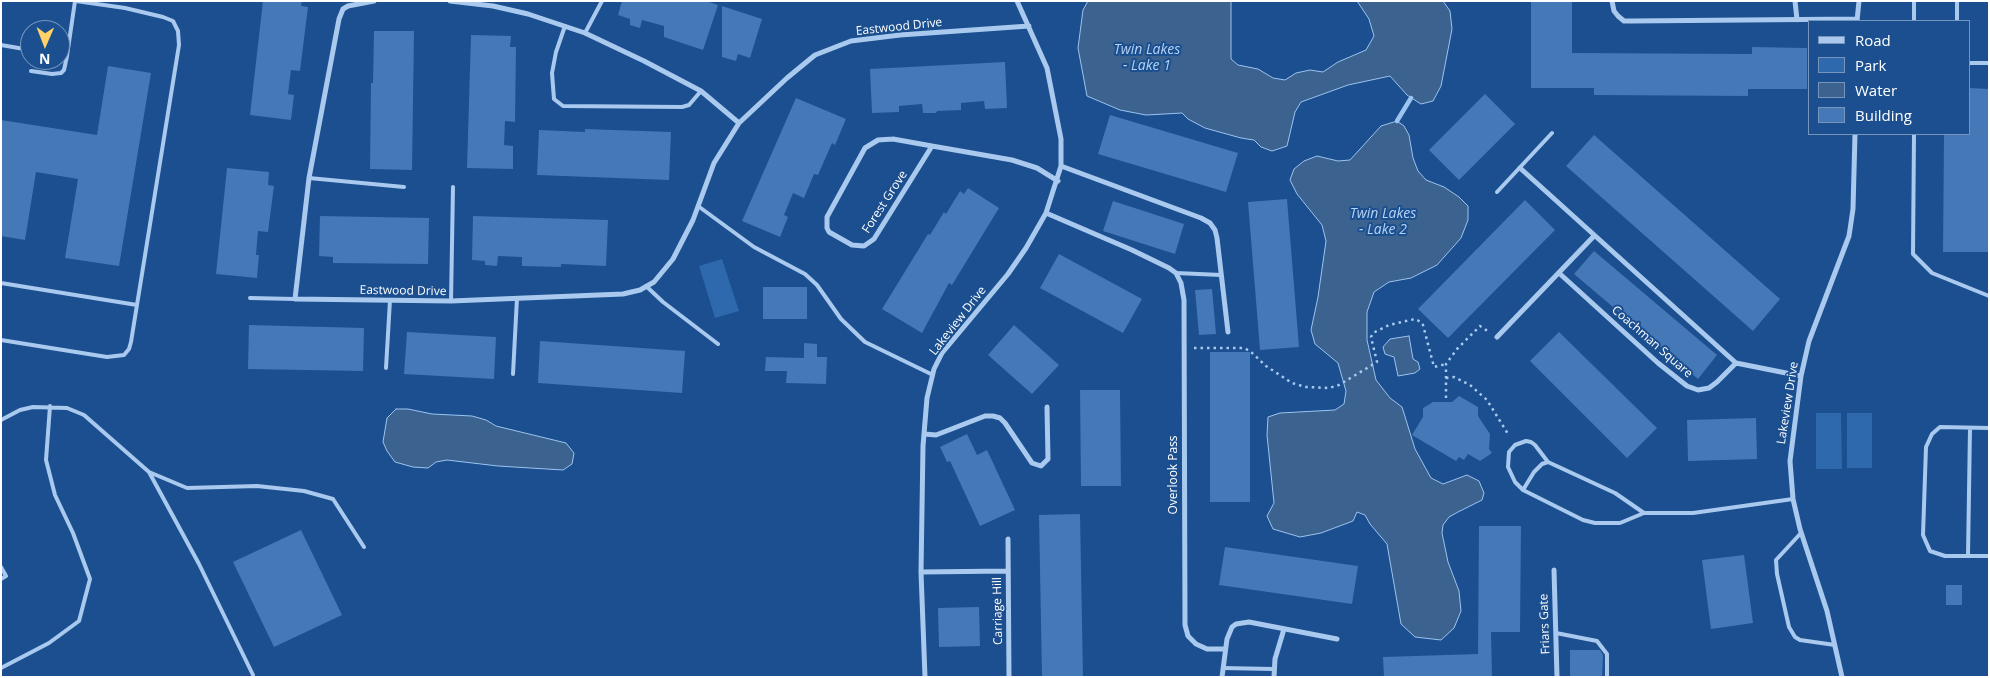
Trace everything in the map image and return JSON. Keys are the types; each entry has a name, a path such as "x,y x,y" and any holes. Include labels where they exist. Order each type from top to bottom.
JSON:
{"street":[{"path":"295,299 309,178 340,14 348,6 374,1"},
{"path":"450,1 502,8 528,14 585,33 701,91 739,123"},
{"name":"Lakeview Drive","path":"925,677 921,572 924,434 927,398 933,375 942,353 1008,274 1026,248 1046,214 1058,181 1061,166 1061,139 1047,68 1017,1"},
{"path":"1612,1 1614,11 1624,21 1857,20 1858,2"},
{"path":"1795,1 1797,20"},
{"name":"Eastwood Drive","path":"295,299 451,301 622,294 640,290 654,282 673,259 698,206 714,163 739,123 787,78 815,56 851,41 900,35 1029,26"},
{"name":"Lakeview Drive","path":"1842,677 1827,611 1793,499 1790,461 1801,376 1809,341 1849,236 1853,209 1855,135"},
{"name":"Forest Grove","path":"932,146 870,243 859,247 830,232 827,228 827,217 865,148 878,140 886,139 932,146 1012,160 1038,168 1058,181"},
{"path":"1061,166 1210,223 1215,230 1228,332"},
{"path":"1520,168 1736,363 1801,376"},
{"path":"1046,214 1132,250 1176,273"},
{"path":"1497,337 1594,236"},
{"name":"Overlook Pass","path":"1176,273 1184,291 1185,625 1188,636 1196,644 1207,648 1225,649"},
{"name":"Coachman Square","path":"1559,273 1658,363 1687,386 1698,390 1708,388 1717,382 1736,363"},
{"path":"924,434 936,435 985,416 993,416 1000,418 1005,423 1032,463 1041,466 1048,459 1047,407"},
{"path":"1008,539 1008,571"},
{"name":"Friars Gate","path":"1554,570 1557,677"},
{"name":"Carriage Hill","path":"921,572 1008,571 1009,677"},
{"path":"1222,677 1229,633 1236,624 1249,622 1337,640"},
{"path":"1274,677 1273,669 1284,629"}],"lane":[{"path":"1,340 108,357 124,356 131,342 179,45 178,31 173,21 163,16 125,8 75,1 70,35"},
{"path":"585,33 602,1"},
{"path":"1914,1 1914,20"},
{"path":"1957,1 1957,20"},
{"path":"565,26 556,52 552,73 554,99 563,106 682,107 689,105 701,91"},
{"path":"1,45 20,48"},
{"path":"1970,62 1989,62"},
{"path":"31,71 52,74 60,73 62,70"},
{"path":"1497,192 1552,133"},
{"path":"1914,135 1913,254 1932,273 1989,296"},
{"path":"309,178 404,186"},
{"path":"451,301 453,187"},
{"path":"698,206 754,247 805,274 817,285 841,318 866,342 933,375"},
{"path":"1176,273 1221,276"},
{"path":"1,284 137,305"},
{"path":"646,286 662,302 718,344"},
{"path":"250,298 295,299"},
{"path":"513,374 517,298"},
{"path":"386,368 390,300"},
{"path":"1,420 20,410 50,406 67,408 84,415 149,472 187,488 257,486 304,491 333,499 364,546"},
{"path":"1,668 50,643 79,621 90,579 73,533 55,495 46,460 50,406"},
{"path":"1989,428 1940,427 1932,434 1926,447 1923,535 1930,551 1945,556 1989,556"},
{"path":"1968,556 1970,428"},
{"path":"1644,513 1615,493 1548,462 1531,442 1526,441 1515,445 1509,452 1508,467 1515,482 1523,490 1584,520 1595,523 1620,523 1644,513 1693,513 1793,499"},
{"path":"1523,490 1534,472 1542,464 1548,462"},
{"path":"149,472 199,564 253,675"},
{"path":"1802,533 1776,560 1777,574 1789,627 1795,637 1800,640 1836,645"},
{"path":"1,567 6,576 1,579"},
{"path":"1556,633 1597,641 1607,654 1607,677"},
{"path":"1222,668 1273,669"}],"path":[{"path":"1184,348 1244,348 1266,366 1292,383 1318,389 1339,385 1378,362 1372,334 1388,325 1415,319 1423,325 1434,367 1446,364"},
{"path":"1446,398 1446,364 1457,349 1480,326 1497,337"},
{"path":"1446,378 1454,377 1470,385 1486,400 1508,434"}],"green space":[{"path":"722,259 739,311 715,318 699,266"},
{"path":"1816,413 1841,413 1842,469 1816,469"},
{"path":"1847,413 1872,413 1872,468 1847,468"}],"water":[{"name":"Twin Lakes - Lake 1","path":"1088,1 1231,1 1231,59 1238,65 1258,69 1273,78 1285,80 1296,73 1310,70 1323,72 1338,62 1366,50 1374,36 1369,19 1357,1 1443,1 1450,11 1452,29 1441,86 1433,101 1421,104 1407,95 1390,76 1348,85 1301,102 1295,112 1287,146 1272,151 1261,147 1254,140 1205,128 1188,119 1182,113 1146,115 1120,110 1087,96 1078,48 1083,10"},
{"name":"Twin Lakes - Lake 2","path":"1397,121 1404,126 1409,135 1413,158 1418,171 1426,180 1444,187 1468,206 1468,220 1461,238 1437,265 1411,278 1389,282 1374,292 1367,312 1367,340 1376,380 1390,398 1402,407 1415,449 1431,478 1443,484 1467,475 1479,481 1484,493 1482,500 1449,517 1443,525 1442,533 1448,562 1459,591 1461,611 1454,628 1441,640 1415,637 1401,624 1387,544 1365,515 1357,512 1353,521 1321,533 1300,537 1273,529 1267,516 1274,503 1267,435 1268,417 1280,413 1335,410 1344,404 1346,391 1338,363 1315,344 1311,330 1326,241 1322,225 1297,194 1290,180 1294,169 1304,161 1317,156 1338,161 1350,160 1381,126"},
{"path":"1409,336 1413,359 1418,362 1420,369 1415,373 1398,376 1394,357 1385,354 1383,347 1390,339"},
{"path":"396,409 408,409 432,414 472,416 486,420 496,426 566,443 574,453 572,464 563,470 498,466 447,460 436,462 428,468 413,467 395,462 383,442 387,418"}],"building":[{"path":"263,1 302,1 301,6 308,7 300,71 291,70 288,94 294,95 291,120 250,115"},
{"path":"622,1 706,1 718,5 703,50 664,37 664,26 642,20 640,28 630,25 630,19 618,15"},
{"path":"1531,1 1572,1 1572,53 1752,54 1752,47 1807,48 1807,89 1748,89 1748,96 1594,95 1594,88 1531,88"},
{"path":"722,6 762,19 750,58 738,54 736,61 722,57"},
{"path":"374,31 414,31 412,170 370,169"},
{"path":"471,35 511,36 510,47 516,47 515,122 505,121 504,145 513,146 513,169 467,168"},
{"path":"1005,62 1007,108 985,109 984,101 961,103 961,110 937,111 936,113 923,113 922,104 899,106 899,112 872,113 870,69"},
{"path":"108,66 151,73 119,266 65,258 78,179 36,172 25,240 1,236 1,120 97,135"},
{"path":"1970,88 1989,89 1989,252 1943,252 1944,135 1970,135"},
{"path":"1485,94 1515,124 1459,180 1429,150"},
{"path":"796,98 846,119 835,145 832,143 818,175 814,174 804,198 793,193 784,215 788,217 780,237 742,221"},
{"path":"1110,115 1238,153 1226,192 1098,154"},
{"path":"585,129 671,132 669,180 537,175 539,130 585,132"},
{"path":"1594,135 1780,299 1753,331 1566,166"},
{"path":"227,168 269,172 268,185 274,186 268,232 258,231 256,255 259,255 257,278 216,274"},
{"path":"968,188 999,208 952,285 949,283 922,333 882,309 928,234 930,235 944,212 946,214 960,191 964,194"},
{"path":"1287,199 1299,347 1260,350 1248,202"},
{"path":"1525,200 1555,230 1448,338 1418,309"},
{"path":"1113,201 1184,224 1175,254 1103,231"},
{"path":"320,216 429,218 428,264 333,263 333,257 319,256"},
{"path":"473,216 608,220 606,266 561,264 561,267 522,266 522,257 498,256 497,266 485,265 485,261 472,260"},
{"path":"1594,251 1717,355 1698,379 1574,274"},
{"path":"1059,254 1142,299 1123,333 1040,288"},
{"path":"763,287 807,287 807,319 763,319"},
{"path":"1212,289 1216,334 1199,335 1195,290"},
{"path":"249,325 364,328 363,371 248,369"},
{"path":"1014,325 1059,365 1032,394 988,355"},
{"path":"407,332 496,337 494,379 404,374"},
{"path":"1559,332 1657,428 1627,458 1530,361"},
{"path":"540,341 685,351 682,393 538,383"},
{"path":"804,343 817,344 817,357 827,357 826,384 786,383 787,371 765,371 766,357 804,358"},
{"path":"1210,352 1250,352 1250,502 1210,502"},
{"path":"1080,390 1120,390 1121,486 1081,486"},
{"path":"1459,396 1478,407 1478,416 1490,434 1489,449 1492,453 1480,461 1468,454 1464,460 1459,457 1456,461 1412,435 1423,417 1423,408 1433,402 1452,402"},
{"path":"1756,418 1757,459 1688,461 1687,420"},
{"path":"967,434 977,455 987,450 1015,510 980,526 950,461 947,462 940,447"},
{"path":"1080,514 1083,677 1042,677 1039,515"},
{"path":"1479,526 1521,526 1520,632 1491,632 1492,677 1384,677 1383,657 1478,654"},
{"path":"301,530 342,615 274,647 233,562"},
{"path":"1225,547 1358,566 1352,604 1219,585"},
{"path":"1744,555 1753,623 1711,629 1702,560"},
{"path":"1946,585 1962,585 1962,605 1946,605"},
{"path":"979,607 980,646 939,647 938,608"},
{"path":"1570,650 1600,650 1603,655 1602,677 1570,677"}],"waterway":[{"path":"1397,121 1411,98"}]}
